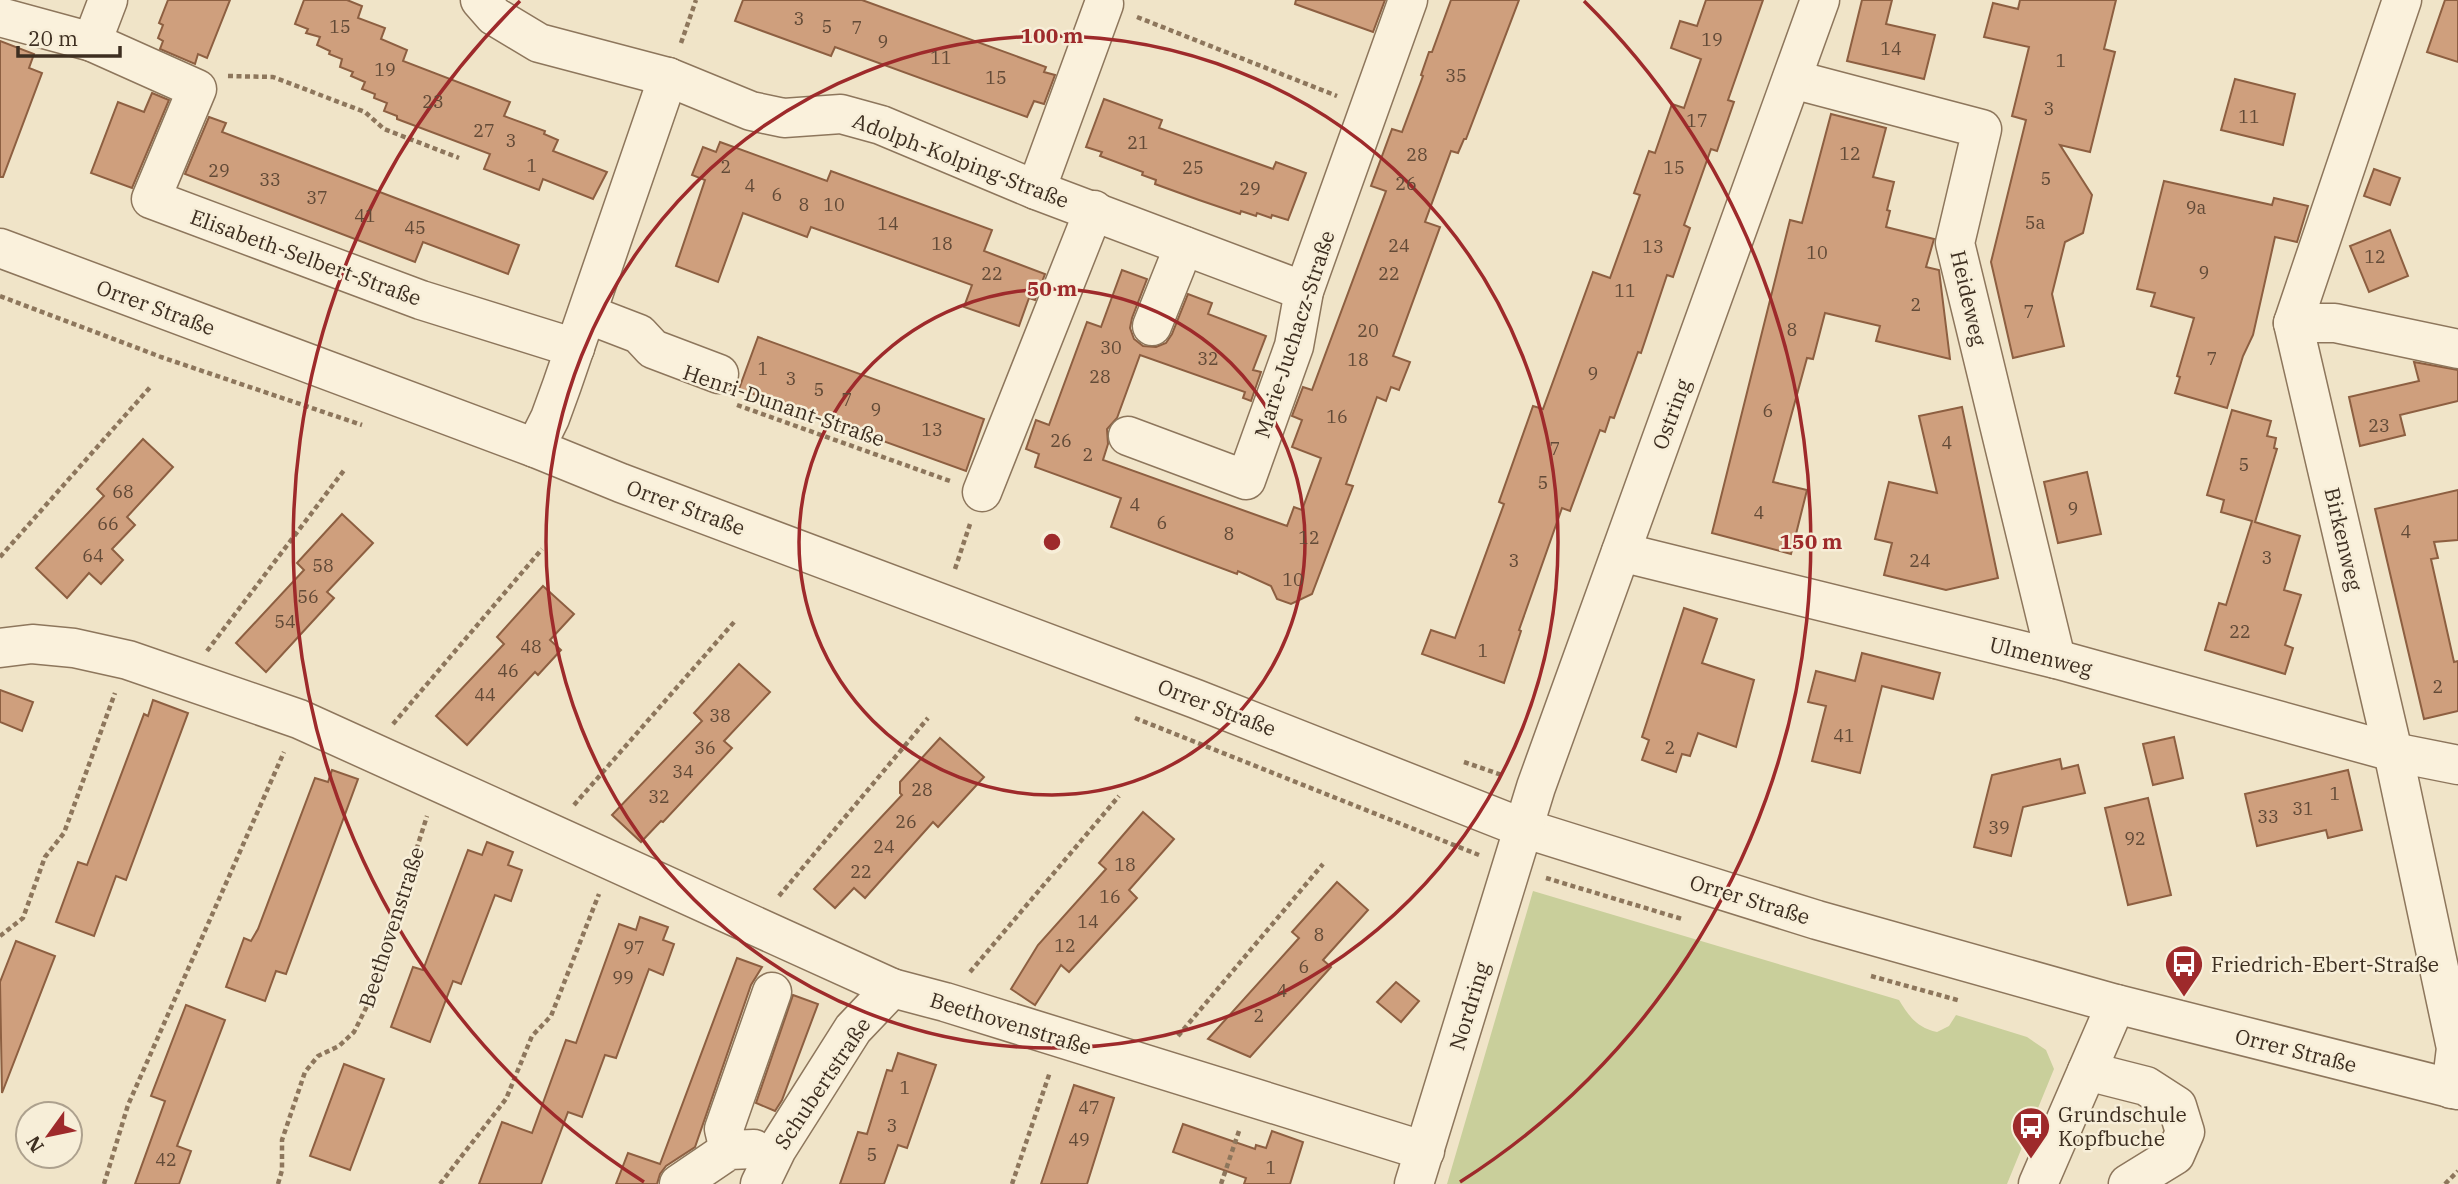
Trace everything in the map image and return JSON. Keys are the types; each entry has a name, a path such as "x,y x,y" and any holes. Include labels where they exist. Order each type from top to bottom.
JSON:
{"street":[{"path":"92,42 108,0"},
{"name":"Adolph-Kolping-Straße","path":"480,0 494,16 539,43 668,77 751,111 784,118 841,114 881,125 1036,190 1304,291"},
{"name":"Marie-Juchacz-Straße","path":"1128,436 1246,481 1294,346 1304,291 1408,0"},
{"name":"Ostring","path":"1523,828 1820,0"},
{"path":"2402,0 2293,323 2335,323 2458,349"},
{"path":"1036,190 1104,4"},
{"path":"0,17 92,42 197,89"},
{"path":"535,448 550,418 668,77"},
{"name":"Heideweg","path":"1791,79 1982,129 1955,243 2056,659"},
{"name":"Elisabeth-Selbert-Straße","path":"197,89 150,199 421,300 581,331"},
{"path":"982,492 1094,210"},
{"path":"1152,326 1184,246"},
{"name":"Orrer Straße","path":"0,248 1196,699 1523,828 1817,920 2116,1004 2454,1089"},
{"name":"Birkenweg","path":"2293,323 2393,752 2456,1048 2454,1089"},
{"path":"581,331 639,334 653,349 726,389"},
{"name":"Ulmenweg","path":"1622,552 2056,659 2393,752 2458,765"},
{"name":"Beethovenstraße","path":"0,648 32,644 74,648 128,660 299,719 892,988 1251,1097 1419,1167"},
{"name":"Nordring","path":"1419,1167 1523,828"},
{"name":"Schubertstraße","path":"760,1184 777,1149 853,1029 892,988"},
{"path":"729,1150 724,1129 772,992"},
{"path":"2038,1184 2116,1004"},
{"path":"2087,1071 2146,1087 2177,1106 2185,1132 2175,1155 2129,1184"},
{"path":"679,1184 729,1150 777,1149"}],"path":[{"path":"668,77 696,0"},
{"path":"1104,4 1370,109"},
{"path":"197,89 217,75 273,77 365,112 384,129 458,158"},
{"path":"0,556 152,386"},
{"name":"Henri-Dunant-Straße","path":"726,389 982,492"},
{"path":"186,680 345,469"},
{"path":"953,573 964,541"},
{"path":"370,751 542,549"},
{"path":"551,832 734,621"},
{"path":"0,936 23,918 45,857 64,833 128,660"},
{"path":"754,927 928,718"},
{"path":"104,1184 128,1105 299,719"},
{"name":"Beethovenstraße","path":"278,1184 282,1170 282,1140 305,1072 318,1056 339,1045 354,1032 366,1008 437,782"},
{"path":"945,1002 1119,796"},
{"path":"440,1183 506,1099 532,1035 551,1016 611,862"},
{"path":"1152,1066 1323,864"},
{"path":"1012,1184 1062,1038"},
{"path":"1221,1184 1251,1097"},
{"path":"2445,1184 2458,1171"}],"green space":[{"path":"1533,891 1899,1000 1915,1021 1930,1030 1937,1032 1949,1026 1956,1015 2027,1037 2046,1050 2054,1069 2007,1184 1447,1184"}],"building":[{"path":"168,0 230,0 207,58 198,54 195,64 160,49 163,41 158,38 163,25 159,23"},
{"path":"304,0 347,0 362,6 358,18 385,28 381,39 407,50 403,61 510,102 504,116 545,131 544,134 558,140 553,151 607,172 593,199 543,179 539,190 484,169 490,154 397,119 397,116 384,111 387,103 362,89 365,82 351,76 353,72 340,67 342,59 317,45 320,37 306,33 308,29 295,24"},
{"path":"743,0 862,0 1046,67 1044,72 1055,75 1044,104 1034,101 1027,117 835,47 831,56 735,21"},
{"path":"1296,0 1385,0 1373,32 1295,4"},
{"path":"1451,0 1519,0 1466,139 1458,153 1451,151 1425,222 1440,227 1393,356 1410,362 1399,390 1391,387 1386,401 1377,397 1346,484 1353,486 1312,594 1291,604 1277,599 1271,586 1238,571 1237,574 1111,527 1121,498 1035,467 1039,454 1026,449 1036,420 1049,425 1087,322 1101,327 1122,270 1147,279 1130,328 1134,339 1143,346 1156,347 1166,343 1188,294 1212,303 1208,314 1266,336 1253,370 1261,372 1251,401 1243,398 1245,392 1140,355 1117,418 1107,429 1108,444 1103,460 1287,526 1294,507 1302,510 1321,458 1292,447 1302,420 1292,416 1303,387 1312,390 1386,191 1371,186 1392,129 1402,132 1429,52 1432,52"},
{"path":"1706,0 1763,0 1728,100 1734,102 1717,151 1711,149 1684,225 1690,228 1673,277 1667,275 1641,353 1638,352 1614,418 1610,417 1605,432 1600,430 1570,511 1562,508 1519,630 1521,631 1504,683 1422,654 1431,630 1455,638 1504,504 1499,502 1533,406 1543,409 1593,272 1610,278 1640,195 1634,193 1649,151 1655,153 1672,104 1684,108 1701,59 1671,48 1680,21 1697,26"},
{"path":"1862,0 1892,0 1886,24 1935,35 1924,79 1847,61"},
{"path":"2020,0 2116,0 2104,49 2115,52 2090,152 2060,145 2092,195 2083,233 2065,242 2052,294 2064,346 2013,358 1991,262 2026,120 2012,116 2029,47 1984,37 1993,3 2018,9"},
{"path":"2445,0 2458,0 2458,62 2427,52"},
{"path":"0,41 34,54 29,68 42,73 3,177 0,177"},
{"path":"2235,79 2295,94 2283,145 2221,130"},
{"path":"152,93 169,100 132,188 91,173 118,102 144,112"},
{"path":"1104,99 1162,120 1159,128 1273,169 1276,162 1306,173 1288,220 1241,211 1240,214 1199,200 1155,184 1156,180 1142,175 1143,172 1100,156 1102,152 1086,147"},
{"path":"1831,114 1886,128 1873,177 1894,182 1886,227 1934,239 1926,267 1939,270 1950,359 1876,341 1880,326 1825,313 1813,359 1807,358 1773,482 1807,490 1791,554 1712,533 1790,220 1802,223"},
{"path":"209,117 226,123 222,132 519,245 508,274 423,242 415,262 185,174"},
{"path":"720,142 827,181 831,171 992,230 984,251 1045,274 1035,300 1029,298 1019,326 964,307 972,285 811,227 807,237 743,213 718,282 676,266 705,180 692,175 703,147 716,152"},
{"path":"2374,169 2400,178 2390,205 2364,196"},
{"path":"2164,181 2272,205 2274,198 2308,206 2297,242 2275,237 2253,335 2243,356 2227,408 2175,393 2180,377 2177,376 2194,318 2151,306 2155,293 2137,289"},
{"path":"2390,230 2408,276 2369,292 2350,246"},
{"path":"758,337 984,419 966,471 739,389"},
{"path":"2414,362 2458,370 2458,401 2400,415 2405,435 2360,446 2349,397 2419,381"},
{"path":"1962,407 1998,578 1946,590 1884,575 1892,543 1875,539 1889,482 1937,493 1919,416"},
{"path":"2232,410 2271,421 2267,436 2276,438 2274,448 2277,449 2255,522 2300,536 2284,590 2301,595 2285,645 2293,648 2285,674 2205,650 2219,603 2226,605 2252,521 2221,512 2224,500 2207,495"},
{"path":"143,439 173,467 127,517 135,525 112,549 123,560 101,584 89,573 67,598 36,568 104,496 97,489"},
{"path":"2087,472 2101,534 2058,543 2044,482"},
{"path":"2458,490 2458,540 2434,542 2438,558 2431,559 2454,662 2458,661 2458,711 2424,719 2375,509"},
{"path":"342,514 373,543 327,592 334,598 266,672 236,643 304,570 297,563"},
{"path":"543,586 574,614 550,640 561,650 538,675 535,672 467,745 436,716 504,644 497,637"},
{"path":"1684,608 1717,619 1702,663 1754,680 1736,747 1698,733 1690,756 1682,754 1676,772 1642,760 1649,740 1642,737"},
{"path":"1862,653 1940,673 1933,699 1882,686 1860,773 1812,761 1826,706 1808,702 1816,671 1855,681"},
{"path":"739,664 770,692 724,741 732,748 641,842 612,815 702,721 694,713"},
{"path":"0,690 33,702 22,731 0,722"},
{"path":"153,700 188,713 126,880 116,876 94,936 56,922 78,862 87,865 144,714 148,716"},
{"path":"2174,737 2183,778 2153,785 2143,744"},
{"path":"940,738 984,777 938,827 933,822 865,898 854,888 835,908 814,889 902,795 900,782"},
{"path":"2060,759 2062,769 2078,765 2085,793 2023,807 2011,856 1974,847 1992,775"},
{"path":"332,770 358,779 286,974 276,971 265,1001 226,987 244,938 251,941 258,929 315,778 328,782"},
{"path":"2348,770 2362,830 2328,838 2326,830 2257,846 2245,794"},
{"path":"2148,798 2171,895 2128,905 2105,808"},
{"path":"1143,812 1174,839 1129,890 1137,898 1069,972 1061,965 1035,1005 1011,989 1038,945 1106,869 1099,863"},
{"path":"487,842 513,852 508,865 522,870 511,901 495,895 461,984 453,981 430,1042 391,1027 413,967 423,970 468,850 482,855"},
{"path":"1337,882 1368,910 1323,960 1331,967 1250,1057 1208,1039 1299,938 1292,932"},
{"path":"640,917 668,927 663,940 674,944 663,975 649,969 616,1058 605,1055 582,1117 568,1112 541,1184 479,1184 502,1122 532,1133 566,1040 576,1043 619,924 636,930"},
{"path":"16,941 55,956 2,1093 0,982"},
{"path":"737,958 762,967 751,985 695,1147 666,1166 657,1184 616,1184 628,1153 660,1164"},
{"path":"1396,982 1419,1001 1401,1022 1377,1002"},
{"path":"793,995 818,1004 782,1100 775,1111 756,1103"},
{"path":"186,1005 225,1020 177,1146 191,1151 179,1184 135,1184 165,1101 151,1096"},
{"path":"898,1053 936,1065 907,1148 898,1145 884,1184 840,1184 858,1132 867,1134 887,1070 892,1071"},
{"path":"344,1064 384,1079 350,1170 310,1156"},
{"path":"1074,1085 1114,1098 1087,1184 1041,1184"},
{"path":"1183,1124 1255,1149 1256,1145 1266,1148 1272,1131 1303,1142 1290,1184 1244,1184 1246,1178 1173,1152"}],"place":[{"name":"Friedrich-Ebert-Straße","path":"2184,998"},
{"name":"Grundschule Kopfbuche","path":"2031,1160"}]}
